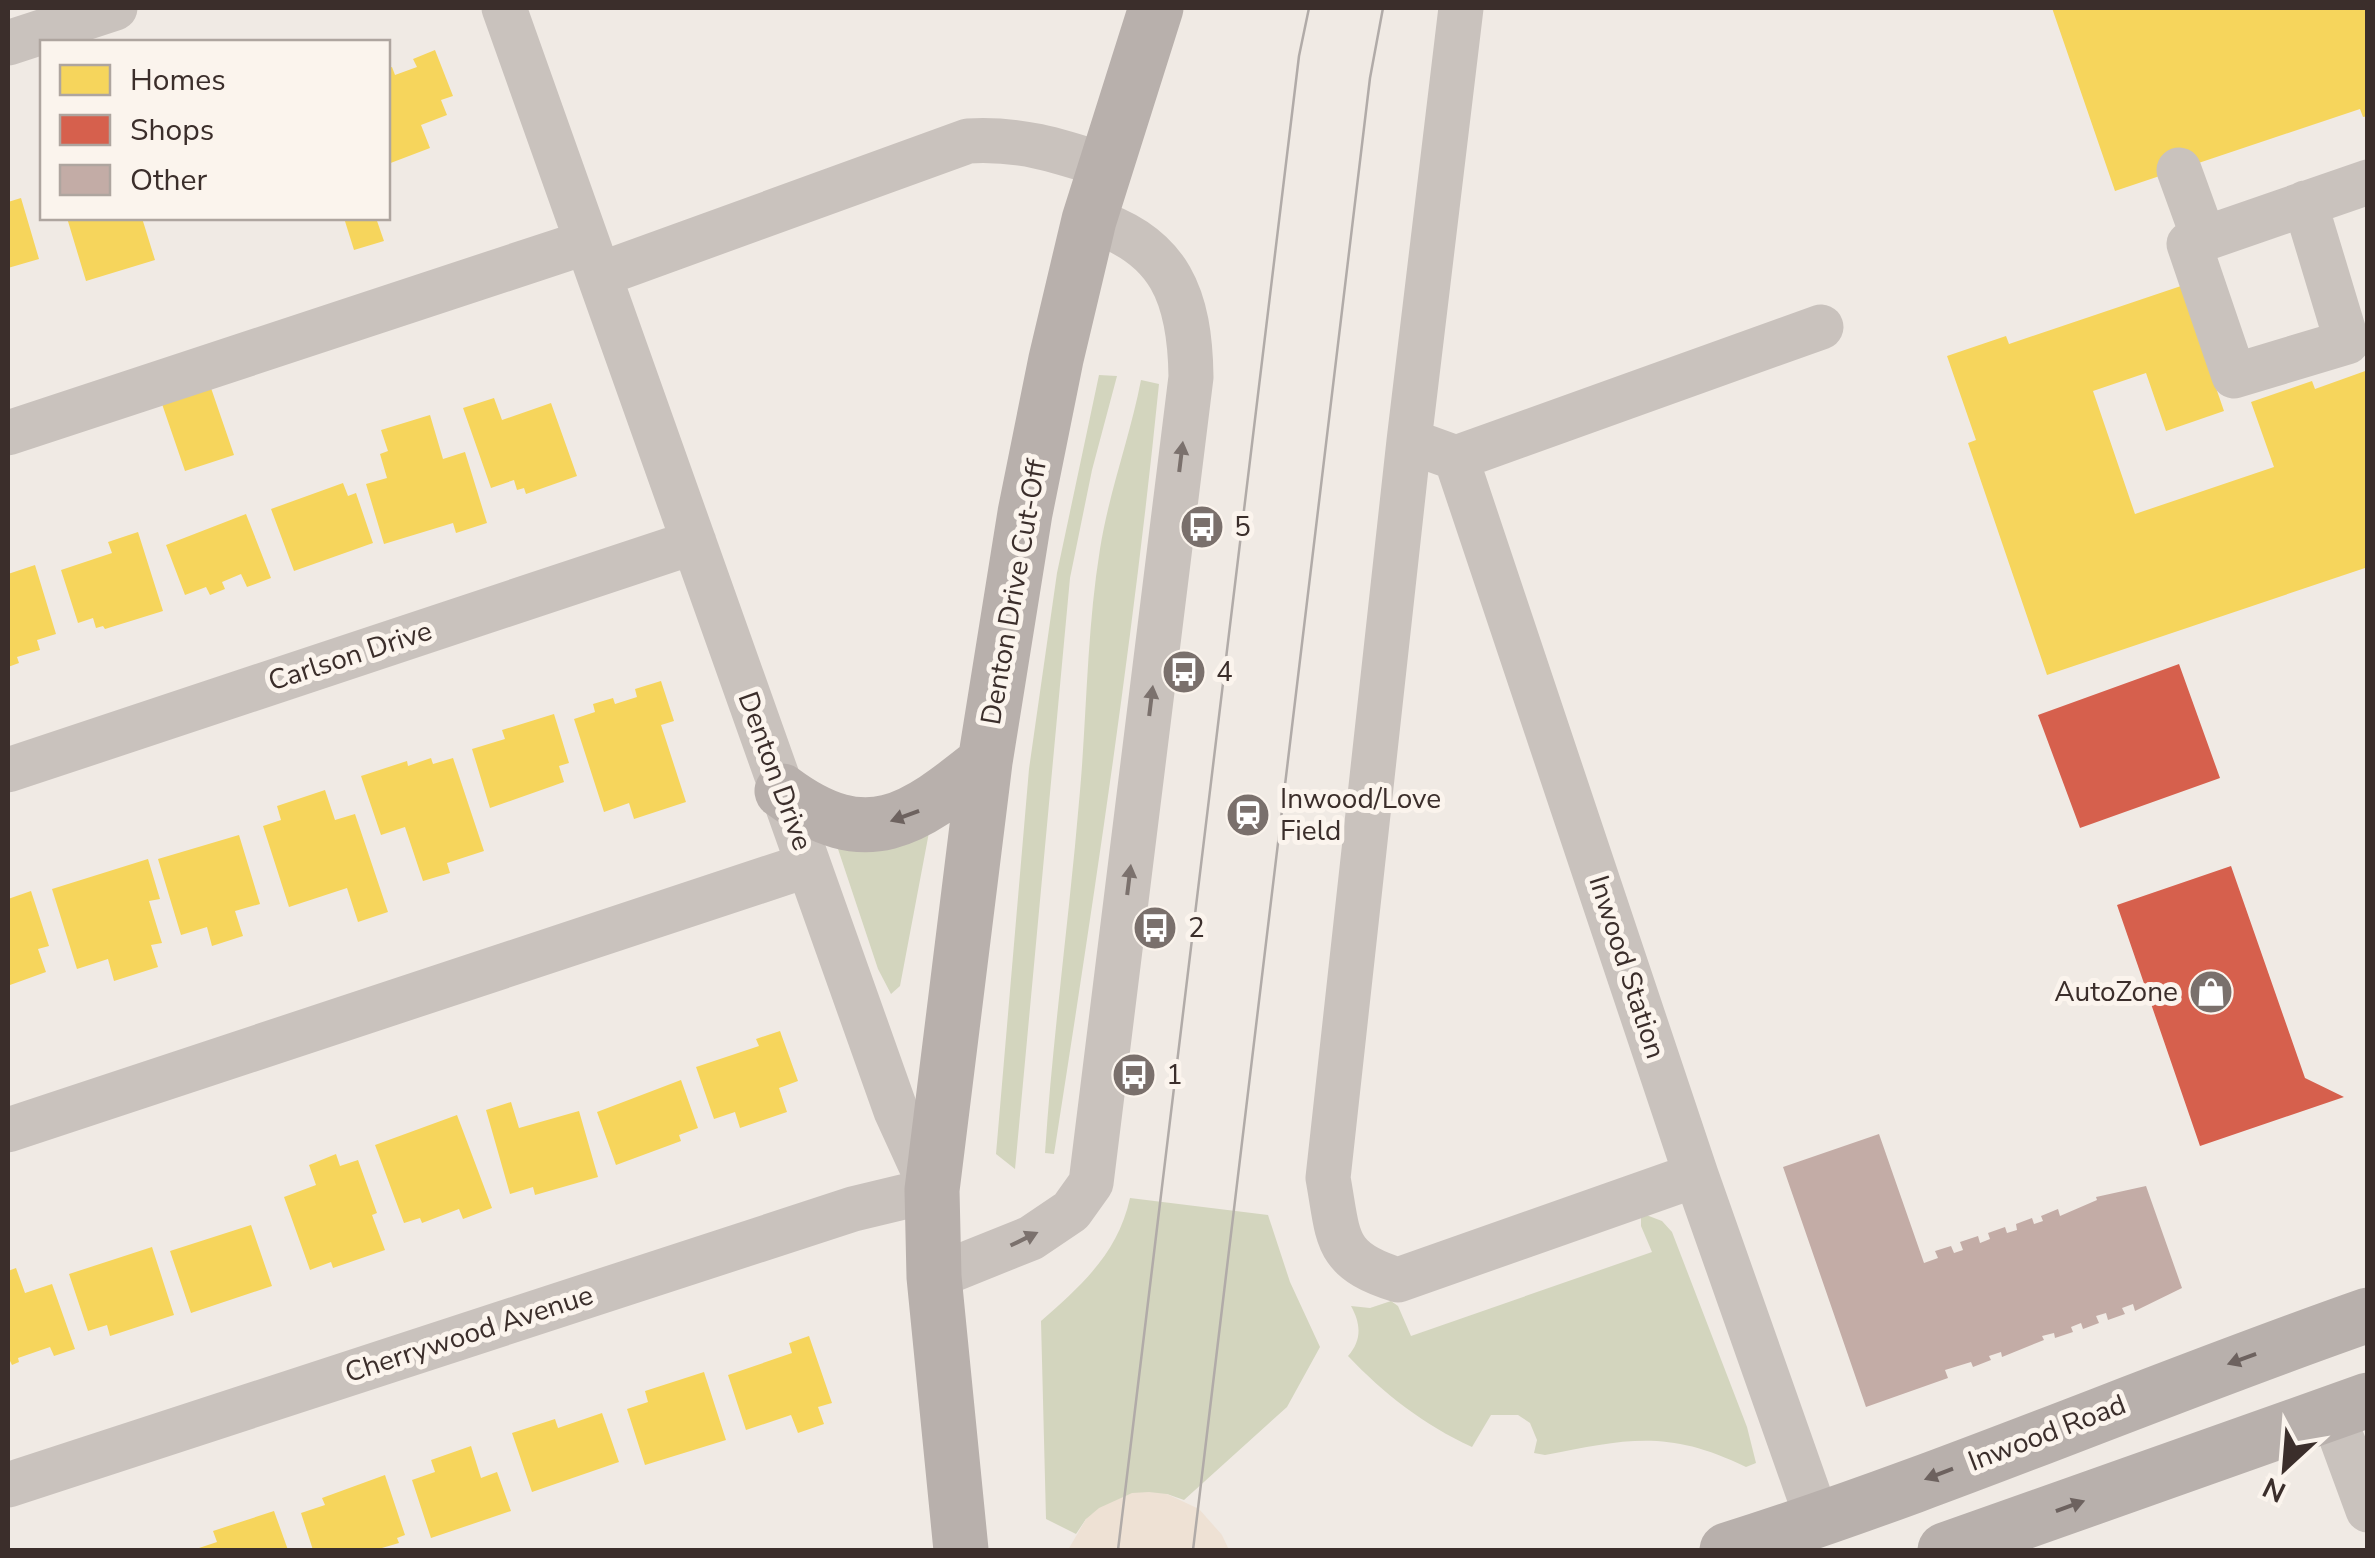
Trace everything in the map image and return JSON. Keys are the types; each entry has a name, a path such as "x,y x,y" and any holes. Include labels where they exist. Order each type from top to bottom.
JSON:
{"main road":[{"name":"Denton Drive Cut-Off","path":"932,1190 985,762 1025,513 1089,220 1156,8"},
{"path":"782,792 808,811 824,817 874,825 907,818 936,802 985,762"},
{"name":"Denton Drive","path":"932,1190 934,1277 961,1550"},
{"name":"Inwood Road","path":"1727,1550 1824,1536 2303,1338 2368,1315"},
{"path":"1945,1550 2350,1406 2303,1338"}],"street":[{"path":"8,43 116,8"},
{"name":"Denton Drive","path":"504,8 896,1111 932,1190"},
{"path":"1461,8 1328,1178 1340,1244 1368,1271 1398,1280 1696,1175"},
{"path":"8,433 593,259 968,141 1005,139 1044,146 1106,166"},
{"path":"2179,170 2204,240"},
{"path":"2305,204 2346,342 2234,376 2189,244 2368,182"},
{"path":"934,1277 1030,1238 1071,1210 1091,1183 1191,377 1190,331 1178,288 1151,254 1130,237 1119,229 1089,220"},
{"path":"1409,441 1456,458 1822,327"},
{"name":"Inwood Station","path":"1456,458 1696,1175 1824,1536"},
{"name":"Carlson Drive","path":"8,770 694,542"},
{"path":"8,1130 808,865"},
{"name":"Cherrywood Avenue","path":"8,1485 853,1209 932,1190"},
{"path":"2350,1406 2368,1510"}],"green space":[{"path":"1099,375 1117,376 1092,470 1070,578 1015,1169 996,1154 1029,769 1057,573"},
{"path":"1141,380 1159,384 1125,674 1054,1154 1045,1153 1096,579 1109,507"},
{"path":"930,827 900,986 891,994 878,969 834,837"},
{"path":"1130,1198 1268,1215 1290,1282 1320,1347 1287,1407 1184,1500 1167,1494 1086,1519 1076,1534 1046,1519 1041,1321 1084,1281 1107,1252"},
{"path":"1641,1213 1662,1221 1672,1232 1747,1427 1756,1463 1746,1467 1670,1442 1624,1442 1545,1455 1534,1453 1537,1440 1530,1423 1518,1415 1491,1415 1472,1447 1406,1408 1348,1356 1358,1332 1351,1306 1370,1308 1391,1301 1398,1306 1411,1336 1652,1252 1641,1226"}],"shaded area":[{"path":"1132,1493 1167,1494 1199,1509 1222,1535 1229,1550 1068,1550 1086,1519 1099,1508"}],"building: Homes":[{"path":"2052,8 2368,8 2368,116 2363,117 2360,109 2115,191"},
{"path":"435,50 453,96 441,100 447,115 421,125 430,148 390,163 390,68 395,75 417,67 413,59"},
{"path":"21,198 39,259 8,268 8,202"},
{"path":"68,220 143,220 155,260 86,281"},
{"path":"345,220 377,220 384,241 354,250"},
{"path":"2181,286 2224,411 2166,431 2146,373 2093,391 2135,514 2274,467 2251,402 2312,381 2315,389 2368,370 2368,567 2047,675 1968,443 1976,440 1947,356 2006,336 2009,344"},
{"path":"211,388 234,455 185,471 162,404"},
{"path":"494,398 502,420 551,403 577,476 526,494 524,488 517,490 514,480 491,488 463,408"},
{"path":"430,415 443,459 465,452 487,523 456,533 453,523 384,544 366,484 387,478 380,454 388,451 381,430"},
{"path":"343,483 348,496 356,493 373,543 294,571 271,509"},
{"path":"246,514 271,578 247,587 241,574 222,582 225,589 210,595 206,587 185,595 166,545"},
{"path":"138,532 163,611 105,629 96,628 93,618 78,623 61,570 112,553 108,542"},
{"path":"35,565 56,634 37,640 40,650 17,657 19,663 8,667 8,574"},
{"path":"661,681 674,721 661,725 686,802 634,819 629,803 604,812 574,719 595,712 593,704 613,698 615,704 637,697 635,689"},
{"path":"554,714 569,763 559,766 564,782 490,808 472,749 505,739 502,730"},
{"path":"431,758 433,764 453,758 484,851 447,863 450,873 423,881 405,827 381,835 361,776 407,761 408,766"},
{"path":"325,790 335,820 355,814 388,912 358,922 347,888 289,907 263,826 281,820 277,806"},
{"path":"239,835 260,904 235,911 243,936 212,946 207,927 181,935 158,859"},
{"path":"148,859 160,899 149,901 162,943 151,945 158,967 114,981 108,959 77,969 52,889"},
{"path":"31,891 49,946 38,949 46,972 10,985 8,899"},
{"path":"780,1031 798,1081 779,1088 787,1112 740,1128 735,1112 714,1119 696,1067 759,1046 756,1039"},
{"path":"681,1080 698,1128 679,1135 681,1141 616,1165 597,1112"},
{"path":"511,1102 519,1128 579,1111 598,1177 535,1195 533,1187 510,1194 486,1110"},
{"path":"457,1115 492,1208 463,1219 459,1209 422,1223 420,1218 404,1223 375,1145"},
{"path":"336,1154 340,1166 358,1160 385,1250 333,1268 331,1262 310,1270 284,1197 316,1185 309,1165"},
{"path":"251,1225 272,1286 191,1313 170,1251"},
{"path":"152,1247 174,1315 110,1336 107,1325 88,1331 69,1274"},
{"path":"16,1268 25,1293 52,1284 75,1349 54,1356 50,1347 18,1358 19,1362 12,1365 8,1357 8,1271"},
{"path":"809,1336 832,1403 818,1407 824,1424 798,1433 791,1415 746,1430 728,1375 792,1353 789,1343"},
{"path":"704,1372 726,1440 645,1465 627,1409 648,1402 645,1391"},
{"path":"602,1413 619,1462 532,1492 512,1433 555,1419 558,1428"},
{"path":"471,1446 481,1478 497,1472 511,1511 431,1538 412,1480 435,1472 431,1460"},
{"path":"385,1475 405,1535 397,1538 399,1543 375,1550 313,1550 301,1513 325,1505 322,1498"},
{"path":"274,1511 288,1550 193,1550 217,1542 213,1531"}],"building: Shops":[{"path":"2179,664 2220,778 2080,828 2038,715"},
{"name":"AutoZone","path":"2231,866 2305,1078 2344,1097 2200,1146 2117,905"}],"building: Other":[{"path":"1879,1134 1924,1263 1938,1258 1935,1251 1951,1246 1954,1253 1963,1250 1960,1242 1978,1236 1980,1243 1990,1239 1988,1233 2005,1227 2007,1233 2017,1230 2016,1224 2032,1218 2034,1224 2043,1221 2041,1216 2058,1209 2060,1216 2097,1200 2096,1197 2146,1186 2182,1288 2135,1311 2133,1304 2122,1308 2125,1314 2108,1320 2106,1313 2096,1316 2099,1323 2083,1329 2081,1323 2071,1327 2073,1332 2055,1338 2054,1333 2042,1336 2044,1340 2002,1357 2001,1352 1973,1367 1971,1362 1945,1370 1948,1378 1866,1407 1783,1167"}],"tram line":[{"path":"1118,1550 1299,56 1309,8"},
{"path":"1193,1550 1370,78 1383,8"}],"place":[{"name":"5","path":"1202,527"},
{"name":"4","path":"1184,672"},
{"name":"Inwood/Love Field","path":"1248,815"},
{"name":"2","path":"1155,928"},
{"name":"AutoZone","path":"2211,992"},
{"name":"1","path":"1134,1075"}]}
